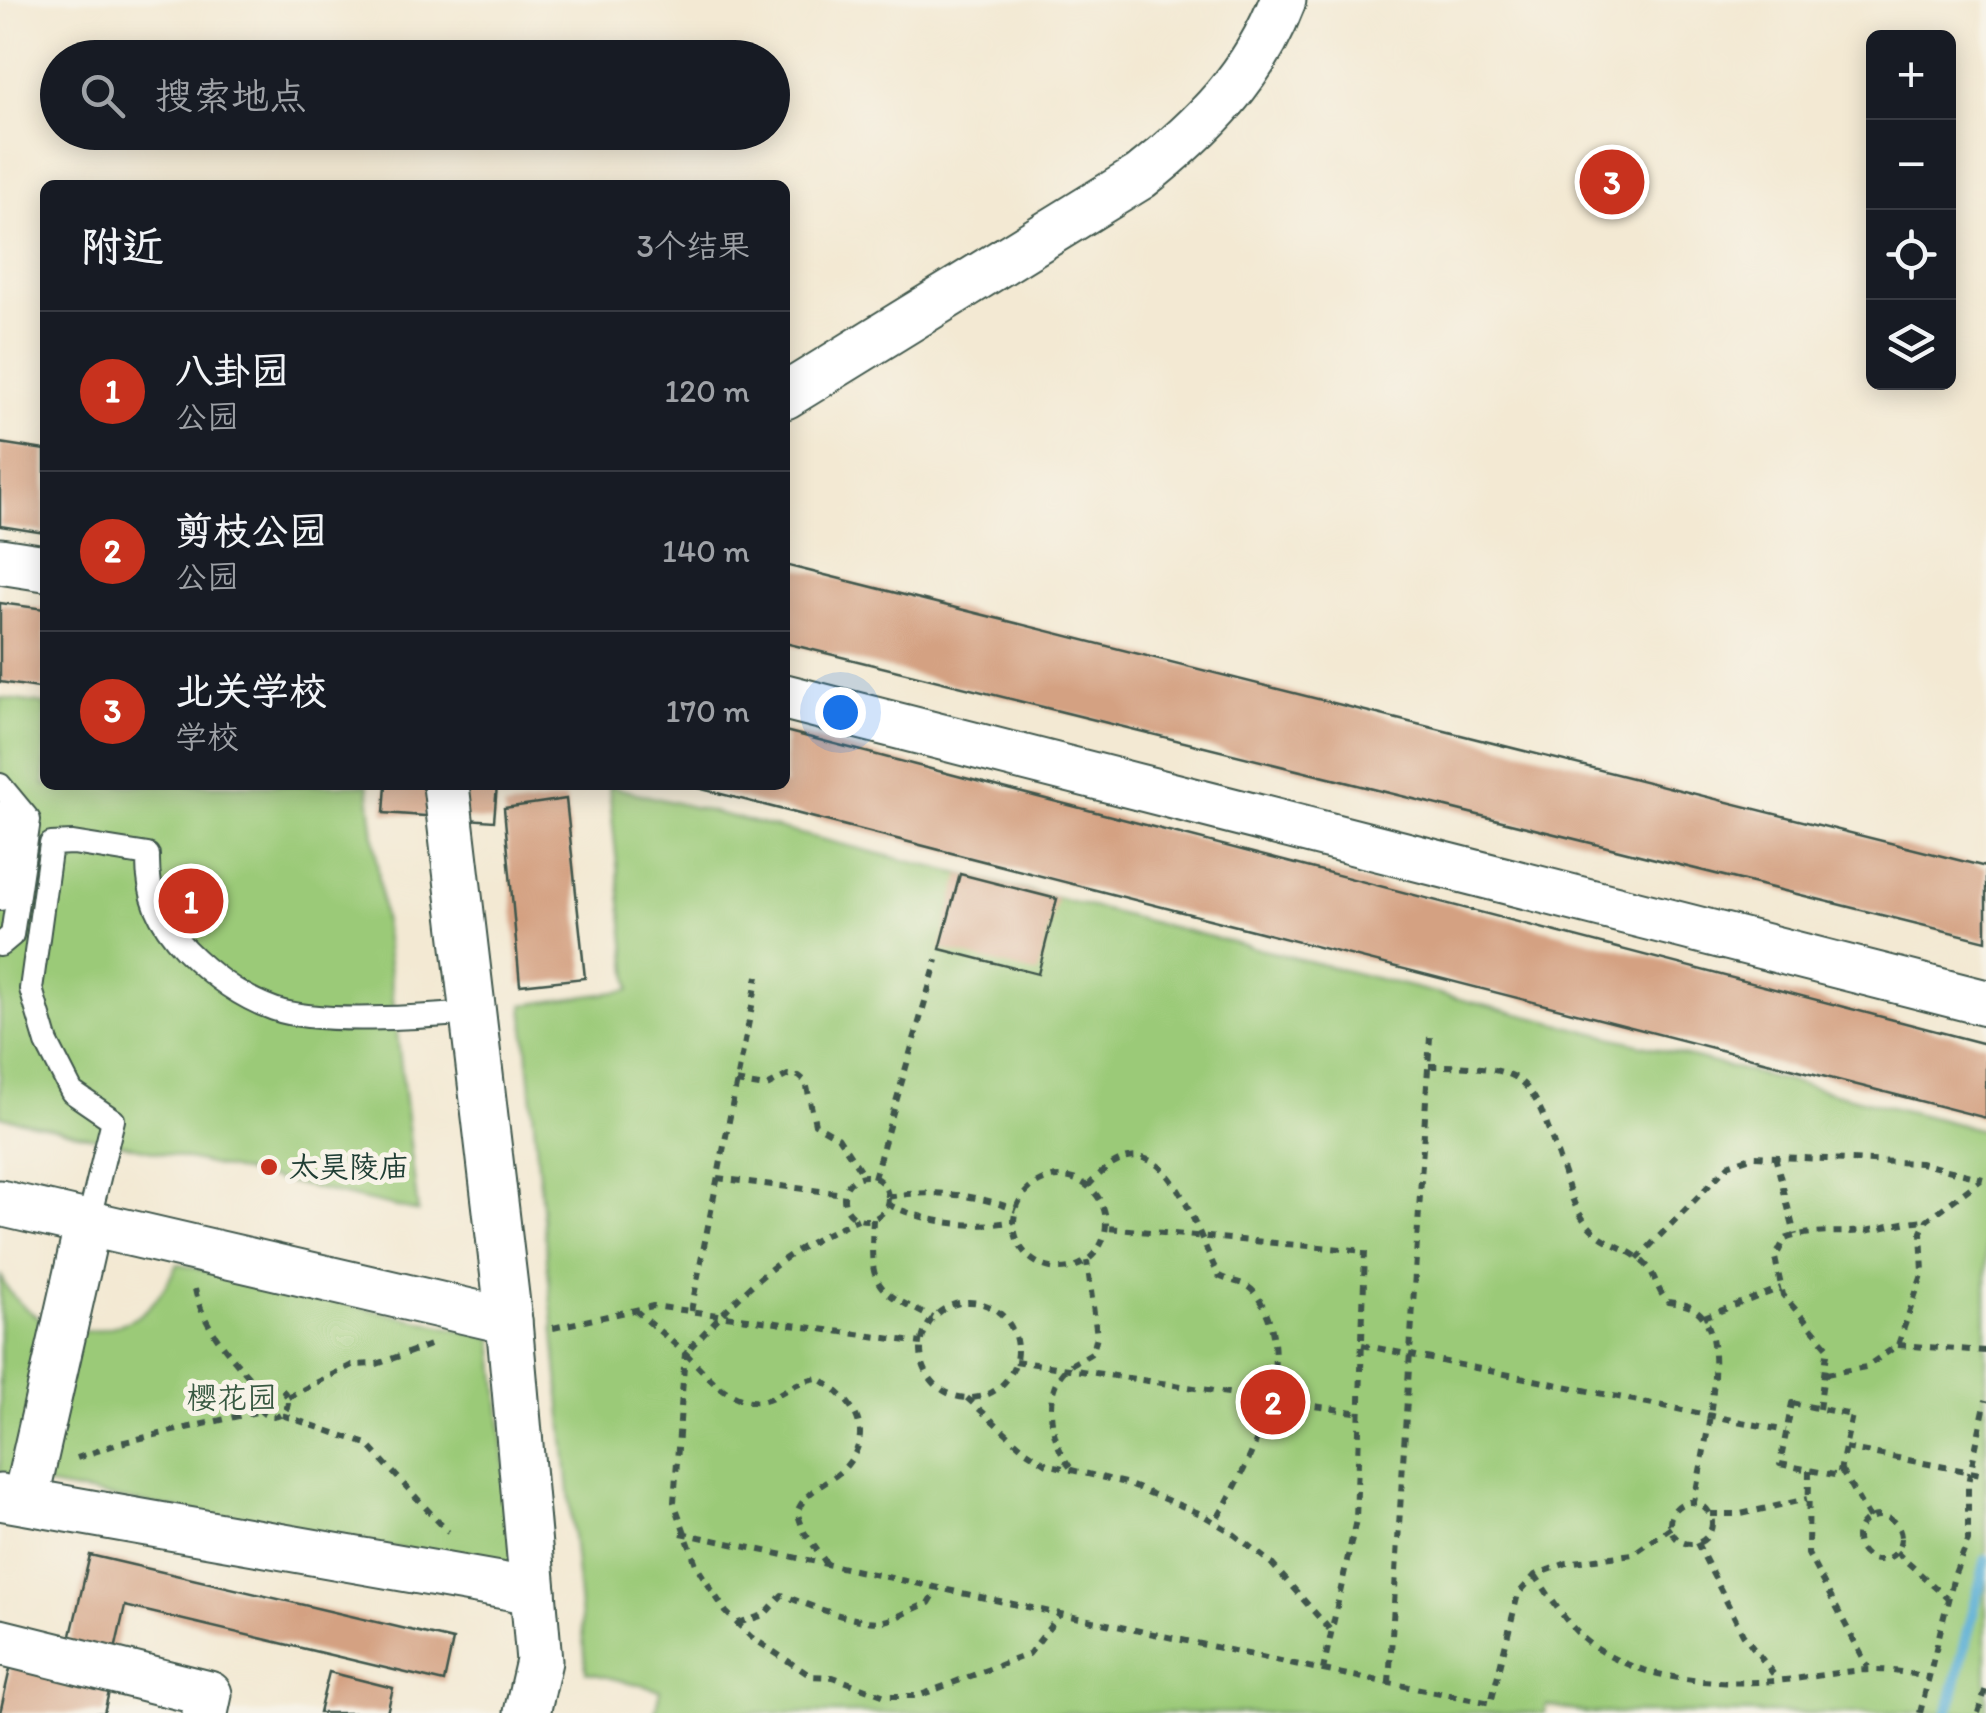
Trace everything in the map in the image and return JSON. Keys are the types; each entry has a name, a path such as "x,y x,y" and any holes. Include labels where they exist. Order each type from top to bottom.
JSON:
{"street":[{"path":"790,393 1140,178 1193,136 1228,100 1268,40 1283,0"},
{"path":"0,562 40,567"},
{"path":"790,699 1986,1003"},
{"path":"447,790 509,1321 533,1591 539,1661 526,1713"},
{"path":"0,1202 509,1321"},
{"path":"88,1223 21,1500 533,1591"},
{"path":"0,1642 209,1694 205,1713"}],"lane":[{"path":"0,785 20,882 4,936"},
{"path":"0,899 10,822"},
{"path":"88,1223 113,1120 72,1092 47,1043 31,989 50,844 73,843 148,855 147,887 164,927 214,978 276,1010 395,1018 472,1013"},
{"path":"20,882 44,884"}],"path":[{"path":"936,960 874,1178 888,1201 914,1216 990,1226 1014,1221"},
{"path":"691,1311 758,976"},
{"path":"1390,1683 1430,1037"},
{"path":"1429,1066 1486,1066 1522,1079 1544,1113 1577,1209 1601,1238 1644,1263 1661,1295 1692,1306 1704,1317 1713,1337 1714,1366 1694,1502"},
{"path":"736,1082 765,1086 788,1074 799,1076 806,1082 815,1124 838,1137 864,1176"},
{"path":"1637,1258 1730,1164 1754,1156 1920,1163 1984,1179"},
{"path":"1775,1156 1795,1235"},
{"path":"1088,1186 1106,1166 1140,1160 1156,1163 1189,1203 1218,1276 1253,1290 1264,1311 1272,1348 1270,1399 1253,1454 1215,1522"},
{"path":"858,1219 847,1209 844,1194 852,1182 864,1176 874,1178"},
{"path":"1051,1177 1068,1177 1088,1186 1103,1206 1106,1228 1098,1251 1087,1261 1074,1268 1044,1267 1022,1249 1014,1221 1016,1210 1024,1193 1051,1177"},
{"path":"717,1178 844,1194"},
{"path":"1819,1408 1828,1347 1781,1288 1775,1258 1786,1238 1868,1231 1892,1222 1926,1220 1984,1179"},
{"path":"933,1318 878,1287 870,1268 873,1219 888,1201 918,1192 994,1201 1016,1210"},
{"path":"873,1219 858,1219 810,1240 763,1270 685,1353 674,1502 697,1567 737,1623 811,1676 833,1678 884,1696 918,1696 1029,1654 1060,1614"},
{"path":"1826,1374 1866,1367 1898,1345 1923,1272 1921,1232 1926,1220"},
{"path":"1106,1228 1365,1250 1356,1520 1323,1670"},
{"path":"194,1248 199,1307 218,1340 262,1392 260,1410"},
{"path":"1070,1468 1058,1450 1052,1410 1056,1386 1066,1368 1093,1352 1097,1336 1087,1261"},
{"path":"1704,1317 1781,1288"},
{"path":"955,1304 986,1305 1010,1324 1016,1339 1015,1361 1004,1383 991,1393 968,1398 944,1392 932,1382 924,1368 922,1343 933,1318 955,1304"},
{"path":"554,1328 653,1306 922,1343"},
{"path":"635,1310 726,1394 749,1402 772,1398 796,1381 818,1378 854,1404 861,1429 854,1452 846,1467 802,1499 797,1512 804,1532 827,1564"},
{"path":"282,1415 288,1397 352,1365 404,1356 440,1340"},
{"path":"1362,1345 1786,1432"},
{"path":"1898,1345 1986,1351"},
{"path":"1015,1361 1361,1413"},
{"path":"262,1392 276,1388 288,1397"},
{"path":"968,1398 1025,1450 1048,1464 1154,1494 1215,1522 1270,1563 1332,1632"},
{"path":"1920,1713 1948,1598 1968,1541 1972,1473 1986,1400"},
{"path":"1792,1403 1852,1415 1839,1476 1780,1464 1786,1432 1792,1403"},
{"path":"21,1500 81,1456 260,1410 272,1417 282,1415 367,1444 401,1478 430,1517 460,1542"},
{"path":"1845,1448 1986,1475"},
{"path":"1809,1470 1808,1554 1868,1666"},
{"path":"1841,1470 1870,1519"},
{"path":"1694,1502 1710,1514 1754,1512 1808,1498"},
{"path":"682,1533 1491,1704 1518,1594 1535,1574 1567,1563 1633,1554 1671,1527 1676,1509 1694,1502"},
{"path":"1671,1527 1678,1540 1697,1543 1709,1534 1710,1514"},
{"path":"1884,1517 1896,1524 1901,1538 1896,1552 1878,1560 1860,1549 1860,1529 1870,1519 1884,1517"},
{"path":"1697,1543 1743,1634 1778,1680"},
{"path":"1896,1552 1948,1598"},
{"path":"1535,1574 1568,1624 1600,1652 1699,1682 1778,1680 1868,1666 1930,1678"},
{"path":"737,1623 764,1615 782,1595 799,1604 872,1622 891,1620 906,1609 929,1604 938,1588"},
{"path":"1978,1713 1986,1688"}],"green space":[{"path":"0,698 40,703 40,790 369,790 418,1212 0,1116"},
{"path":"609,790 625,790 1986,1131 1986,1713 1586,1713 1546,1705 1544,1713 655,1713 660,1690 586,1672 523,1005 630,990"},
{"name":"樱花园","path":"177,1264 493,1338 515,1570 44,1485 80,1332 115,1326 140,1315 160,1295"},
{"path":"0,1274 15,1298 52,1326 15,1481 0,1478"}],"building":[{"path":"0,443 40,449 40,532 0,526"},
{"path":"790,566 1986,867 1986,941 790,644"},
{"path":"0,603 40,608 40,688 0,682"},
{"path":"790,732 1986,1044 1986,1118 706,790 790,790"},
{"path":"386,790 497,790 494,821 384,813"},
{"path":"566,799 585,978 520,985 504,808"},
{"path":"960,874 1057,899 1038,974 940,949"},
{"path":"90,1555 453,1640 444,1682 125,1606 113,1659 68,1648"},
{"path":"13,1656 112,1679 104,1713 0,1713"},
{"path":"329,1672 393,1688 387,1713 319,1713"}],"waterway":[{"path":"1948,1713 1986,1560"}],"place":[{"name":"北关学校","path":"1612,182"},
{"name":"八卦园","path":"191,901"},
{"name":"太昊陵庙","path":"269,1167"},
{"name":"剪枝公园","path":"1273,1402"}]}
